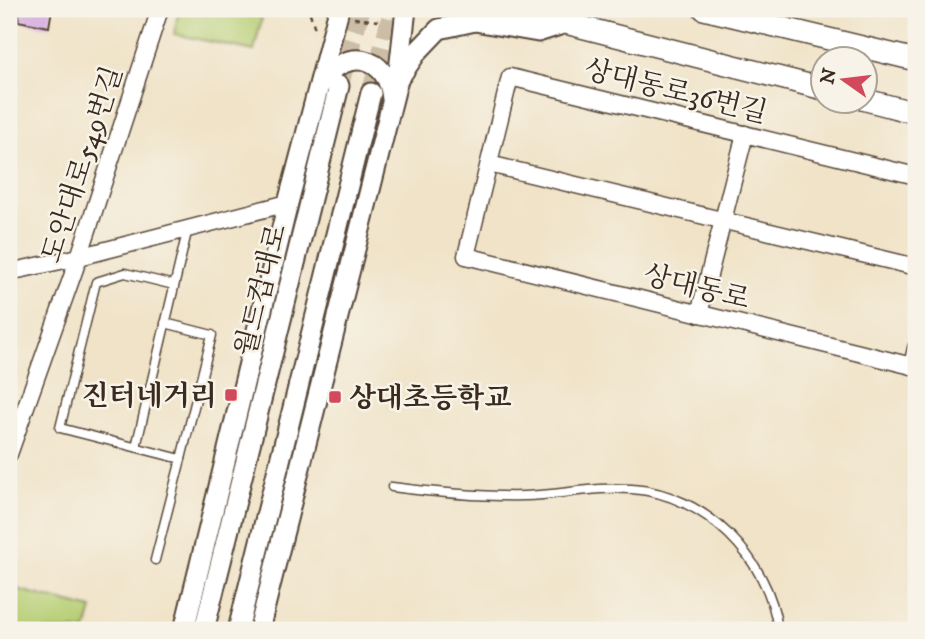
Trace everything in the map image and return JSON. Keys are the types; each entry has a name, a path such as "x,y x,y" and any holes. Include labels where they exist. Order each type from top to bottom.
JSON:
{"main road":[{"path":"511,9 810,85"},
{"path":"704,9 916,60"},
{"path":"880,104 916,113"}],"street":[{"name":"도안대로549번길","path":"9,454 79,257 160,9"},
{"path":"260,630 398,79 406,9"},
{"path":"330,86 341,13"},
{"path":"398,79 417,52 439,29 475,20 538,32 566,23"},
{"path":"184,630 288,203 337,65 351,60 366,61 379,67 391,85 392,103"},
{"name":"상대동로36번길","path":"466,256 510,77 916,176"},
{"name":"월드컵대로","path":"204,630 330,86"},
{"path":"238,630 371,93"},
{"path":"699,314 745,134"},
{"path":"489,164 916,267"},
{"path":"9,272 79,257 288,203"},
{"name":"상대동로","path":"466,256 914,366"},
{"path":"914,366 916,348"}],"lane":[{"path":"136,447 188,228"},
{"path":"174,285 125,273 96,282 60,428 181,459"},
{"path":"155,560 212,335 165,323"},
{"path":"392,487 457,496 528,496 578,490 631,489 680,499 726,531 747,553 761,576 778,630"}],"path":[{"path":"341,13 378,21"}],"green space":[{"path":"179,9 264,9 254,51 174,34"},
{"path":"9,587 92,609 86,630 9,630"}],"building":[{"path":"20,9 52,9 49,27 18,21"}],"tunnel":[{"path":"339,86 361,9"},
{"path":"371,93 393,9"}],"place":[{"name":"진터네거리","path":"231,395"},
{"name":"상대초등학교","path":"335,397"}]}
